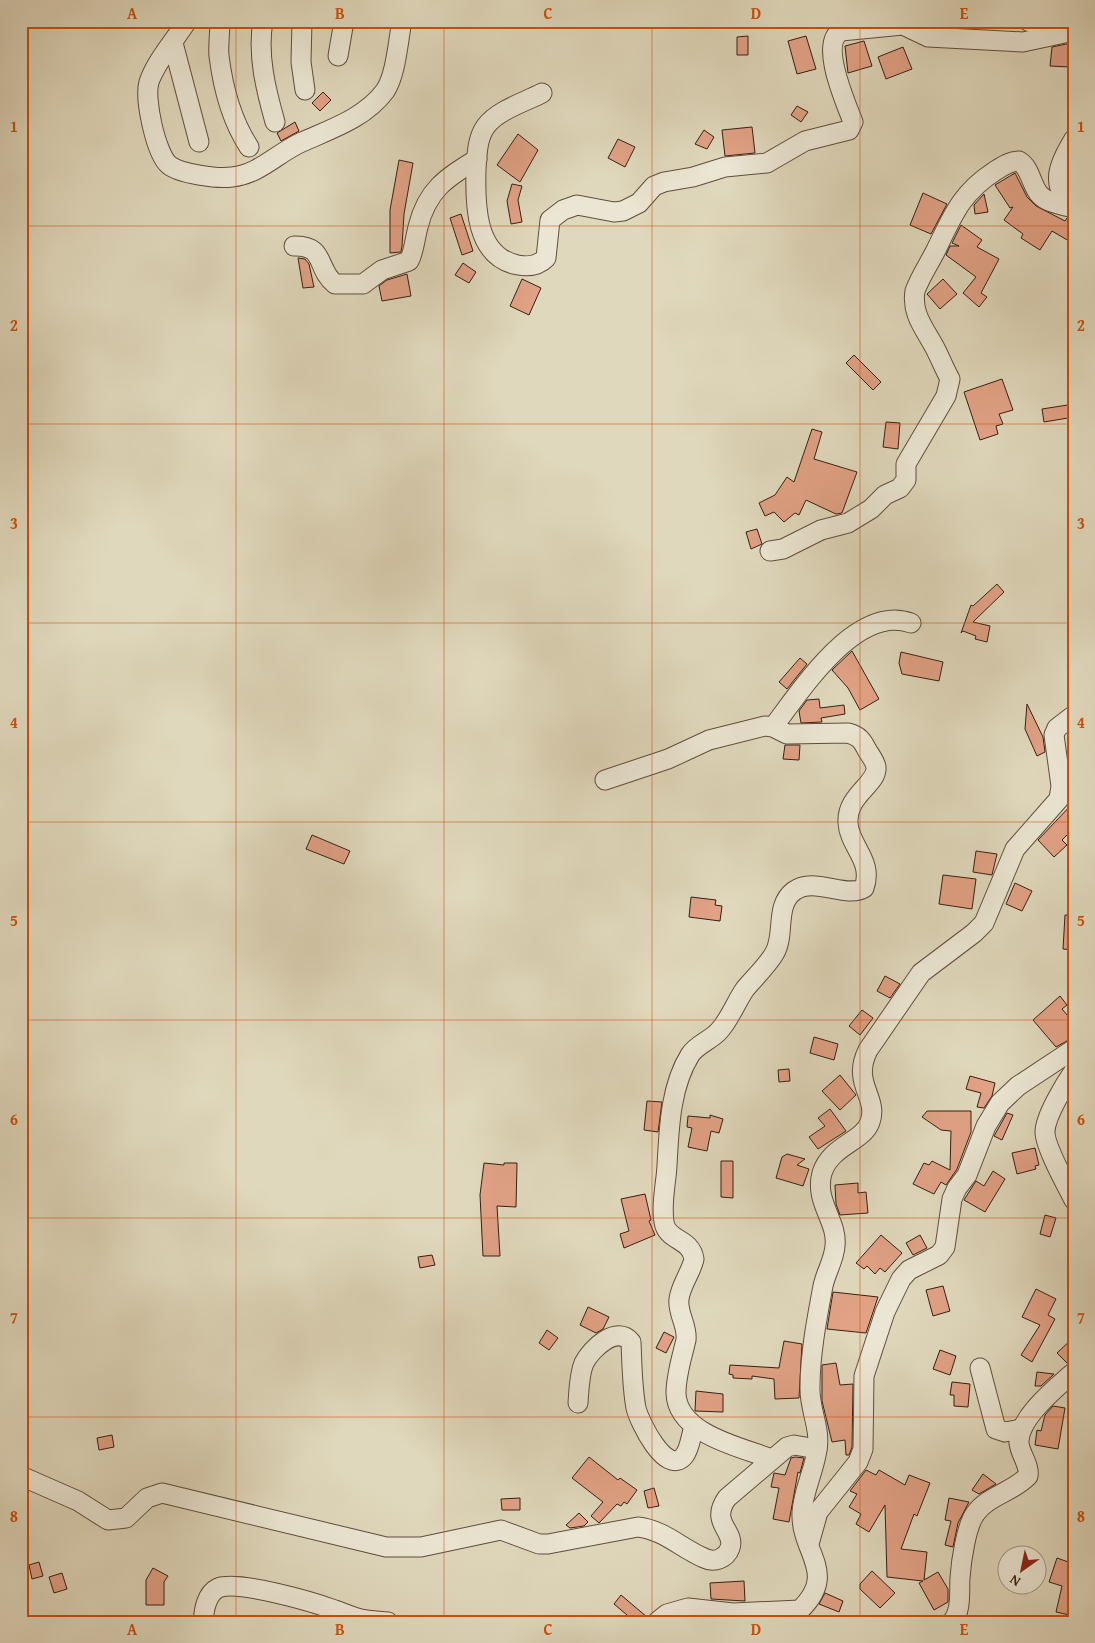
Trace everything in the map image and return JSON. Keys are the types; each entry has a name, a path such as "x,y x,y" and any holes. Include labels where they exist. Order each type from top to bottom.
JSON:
{"street":[{"path":"188,21 155,70 147,93 154,132 164,159 174,168 187,172 230,178 260,169 286,150 358,116 375,101 390,82 402,21"},
{"path":"220,21 219,55 226,87 238,130 249,147"},
{"path":"263,21 261,47 266,92 276,122"},
{"path":"302,21 301,62 306,90"},
{"path":"338,56 344,21"},
{"path":"1028,21 1044,27 1074,30"},
{"path":"542,93 497,117 486,126 479,139 474,194 476,209 489,246 501,259 534,266 542,262 548,254 548,228 550,220 571,206 584,205 614,212 623,211 639,203 654,186 664,182 694,177 725,167 766,164 804,141 849,130 853,122 846,108 831,52 833,38 840,31 903,25 928,37 1023,42 1074,30"},
{"path":"173,44 199,142"},
{"path":"1073,208 1060,191 1058,178 1060,162 1074,139"},
{"path":"294,246 306,246 314,250 335,284 363,284 382,270 408,261 421,215 432,192 452,174 477,159"},
{"path":"770,551 783,549 821,530 848,523 871,509 885,495 900,488 906,480 906,464 946,396 950,384 950,379 936,349 918,320 914,304 915,291 952,214 965,195 1001,167 1009,163 1020,162 1025,165 1039,195 1073,208"},
{"path":"773,727 827,659 852,637 870,625 882,621 903,620 911,623"},
{"path":"657,1622 667,1614 688,1608 733,1613 800,1610 810,1601 819,1574 808,1547 802,1513 817,1450 818,1430 810,1394 811,1370 824,1284 836,1244 821,1200 820,1185 822,1174 826,1163 834,1153 865,1130 870,1122 872,1109 861,1074 862,1061 868,1050 922,974 984,923 1015,850 1059,799 1061,786 1054,735 1057,728 1074,714"},
{"path":"605,780 668,759 709,740 765,726 773,727 787,734 848,733 861,739 876,766 876,774 850,805 848,824 850,834 864,858 866,883 864,888 856,890 806,886 792,892 782,911 775,953 745,990 719,1030 696,1048 690,1056 677,1088 668,1140 664,1221 668,1232 686,1243 693,1253 693,1264 683,1284 679,1300 686,1338 676,1394 682,1413 694,1427 717,1438 772,1458"},
{"path":"808,1547 818,1512 858,1462 863,1449 864,1376 885,1312 901,1279 909,1270 939,1254 946,1247 952,1199 957,1188 967,1175 986,1126 1000,1104 1018,1086 1074,1049"},
{"path":"1074,1071 1048,1119 1045,1131 1074,1200"},
{"path":"578,1403 581,1375 588,1357 604,1341 615,1336 622,1336 631,1342 636,1408 648,1438 665,1456 672,1460 679,1460 684,1457 687,1451 694,1427"},
{"path":"980,1368 996,1429 1005,1432 1022,1429"},
{"path":"952,1622 959,1611 960,1576 965,1547 975,1514 984,1504 1028,1476 1029,1471 1019,1445 1022,1429 1042,1402 1074,1372"},
{"path":"21,1476 78,1501 108,1520 126,1518 147,1498 162,1493 400,1549 421,1547 501,1530 539,1544 548,1544 638,1527 650,1528 705,1559 716,1560 724,1557 730,1548 730,1541 720,1515 721,1506 727,1498 772,1458 794,1445 817,1450"},
{"path":"203,1622 204,1607 211,1594 219,1588 232,1586 248,1587 309,1602 359,1619 388,1622"}],"building":[{"path":"748,36 748,55 737,55 737,37"},
{"path":"806,36 816,69 797,74 788,41"},
{"path":"864,41 872,66 848,73 845,46"},
{"path":"1071,43 1070,67 1050,66 1052,47"},
{"path":"903,47 912,69 886,79 878,57"},
{"path":"323,92 331,100 320,111 312,103"},
{"path":"797,106 808,112 801,122 791,115"},
{"path":"295,122 299,131 281,141 277,133"},
{"path":"752,127 755,153 725,156 722,130"},
{"path":"704,130 714,137 707,149 695,144"},
{"path":"518,134 538,150 520,182 497,165"},
{"path":"618,139 635,147 625,167 608,158"},
{"path":"399,160 413,163 404,214 401,252 390,253 390,210"},
{"path":"1015,173 1027,197 1036,206 1065,221 1067,218 1074,220 1074,244 1052,231 1040,250 1021,238 1023,234 1004,220 1013,207 1010,208 995,185"},
{"path":"512,184 522,186 518,200 522,222 511,224 507,201"},
{"path":"923,193 947,204 931,234 910,225"},
{"path":"984,194 988,212 975,214 974,205"},
{"path":"461,214 473,251 462,255 450,218"},
{"path":"961,225 982,240 977,247 999,259 981,293 987,297 979,307 963,293 976,277 946,255 950,246 959,246 952,243"},
{"path":"298,258 305,259 309,264 314,287 303,288"},
{"path":"463,263 476,272 469,283 455,275"},
{"path":"407,274 411,296 382,301 379,286 387,280"},
{"path":"522,279 541,288 529,315 510,306"},
{"path":"943,279 957,294 940,309 927,294"},
{"path":"854,355 881,382 873,390 846,363"},
{"path":"1002,379 1013,410 999,414 1003,424 996,426 998,434 980,440 964,392"},
{"path":"1074,404 1074,417 1044,422 1042,409"},
{"path":"886,422 900,423 898,449 883,447"},
{"path":"812,429 822,432 814,459 857,472 842,513 836,514 806,500 799,515 795,513 784,522 774,512 765,516 759,503 775,495 787,477 794,482"},
{"path":"757,529 762,544 751,549 746,532"},
{"path":"997,584 1004,592 973,622 990,626 987,642 975,639 976,636 963,631 961,633 971,605 973,606"},
{"path":"852,651 879,699 860,710 848,688 832,670"},
{"path":"901,652 943,662 939,681 902,674 899,663"},
{"path":"800,658 807,664 787,689 779,682"},
{"path":"819,699 820,708 844,705 845,714 821,718 822,722 801,723 799,711 807,700"},
{"path":"1027,704 1043,737 1045,752 1037,756 1025,729"},
{"path":"785,745 800,745 799,760 783,759"},
{"path":"1074,802 1074,828 1062,840 1067,845 1054,857 1038,840"},
{"path":"312,835 350,851 344,864 306,849"},
{"path":"976,851 997,854 992,875 973,872"},
{"path":"943,875 976,879 972,909 939,904"},
{"path":"1015,883 1032,891 1022,911 1006,904"},
{"path":"691,897 716,900 715,905 722,906 720,921 689,917"},
{"path":"1065,915 1074,915 1074,950 1063,949"},
{"path":"885,976 900,984 890,998 877,991"},
{"path":"1060,996 1067,1005 1062,1009 1074,1023 1074,1037 1056,1047 1033,1020"},
{"path":"862,1010 873,1018 860,1035 849,1026"},
{"path":"814,1037 838,1044 834,1060 810,1053"},
{"path":"789,1069 790,1081 779,1082 778,1070"},
{"path":"840,1075 856,1095 840,1110 822,1091"},
{"path":"970,1076 995,1083 992,1096 984,1108 977,1107 981,1093 966,1089"},
{"path":"647,1101 662,1102 658,1132 644,1130"},
{"path":"830,1109 846,1131 818,1149 809,1137 825,1126 818,1118"},
{"path":"927,1111 971,1111 971,1132 957,1169 946,1185 941,1182 934,1194 913,1184 924,1163 929,1165 932,1161 950,1170 951,1131 941,1130 922,1117"},
{"path":"1007,1113 1013,1115 1002,1140 994,1136"},
{"path":"710,1115 723,1119 719,1133 711,1131 707,1151 688,1147 692,1128 687,1127 688,1116 710,1118"},
{"path":"1035,1148 1039,1165 1035,1166 1036,1169 1017,1174 1012,1153"},
{"path":"787,1154 805,1159 797,1165 809,1169 803,1186 776,1178 782,1157"},
{"path":"721,1161 733,1161 733,1198 721,1197"},
{"path":"484,1163 504,1165 504,1163 517,1163 516,1207 497,1206 500,1256 483,1256 480,1195"},
{"path":"993,1171 1005,1179 985,1212 964,1200 976,1181 984,1186"},
{"path":"858,1183 858,1193 866,1192 868,1213 840,1215 836,1204 835,1185"},
{"path":"645,1194 651,1220 649,1221 655,1235 624,1248 620,1234 629,1231 621,1199"},
{"path":"1045,1215 1056,1218 1050,1237 1040,1234"},
{"path":"881,1235 902,1253 885,1272 880,1268 875,1274 867,1266 864,1269 856,1263"},
{"path":"920,1235 927,1248 913,1255 906,1243"},
{"path":"432,1255 435,1265 420,1268 418,1257"},
{"path":"943,1286 950,1311 933,1316 926,1290"},
{"path":"1036,1289 1056,1299 1048,1315 1055,1319 1032,1362 1021,1355 1040,1325 1022,1317"},
{"path":"833,1292 878,1297 866,1333 827,1329"},
{"path":"588,1307 609,1317 603,1329 596,1333 580,1325"},
{"path":"547,1330 558,1338 549,1350 539,1343"},
{"path":"664,1332 674,1337 666,1353 656,1348"},
{"path":"1074,1337 1074,1361 1067,1363 1057,1353"},
{"path":"784,1341 802,1344 799,1398 775,1399 774,1379 752,1376 752,1379 733,1378 733,1375 729,1374 730,1365 779,1368"},
{"path":"940,1350 956,1356 950,1375 933,1369"},
{"path":"836,1363 840,1385 853,1384 852,1447 849,1455 846,1455 845,1440 832,1442 822,1401 822,1365"},
{"path":"1037,1372 1054,1374 1041,1386 1035,1386"},
{"path":"952,1382 970,1384 968,1407 954,1406 954,1395 950,1395"},
{"path":"696,1391 723,1394 723,1412 695,1411"},
{"path":"1053,1406 1065,1408 1058,1449 1035,1445 1037,1430 1041,1431 1045,1415"},
{"path":"112,1435 114,1447 99,1450 97,1438"},
{"path":"589,1457 618,1480 620,1478 637,1490 627,1504 624,1502 621,1506 617,1504 599,1523 591,1516 603,1502 572,1478"},
{"path":"791,1458 804,1458 800,1473 798,1472 789,1522 773,1519 779,1488 771,1487 774,1473 785,1475"},
{"path":"866,1470 876,1475 879,1470 905,1485 909,1475 930,1483 917,1516 914,1514 901,1549 927,1552 924,1580 938,1572 948,1589 948,1602 934,1610 919,1583 923,1581 887,1577 885,1505 869,1532 856,1524 861,1514 849,1507 857,1494 850,1491"},
{"path":"983,1474 996,1484 979,1494 972,1490"},
{"path":"654,1488 659,1506 648,1508 644,1491"},
{"path":"520,1498 520,1510 502,1510 501,1499"},
{"path":"949,1498 969,1502 958,1523 953,1547 945,1545 951,1521 945,1520"},
{"path":"579,1513 588,1522 584,1526 570,1528 566,1525"},
{"path":"1057,1558 1074,1564 1074,1616 1056,1612 1062,1586 1049,1582"},
{"path":"39,1562 43,1576 32,1579 29,1565"},
{"path":"153,1568 168,1576 164,1582 164,1605 146,1605 146,1580"},
{"path":"872,1571 895,1593 880,1608 860,1589 860,1584"},
{"path":"62,1573 67,1589 54,1593 49,1577"},
{"path":"744,1581 745,1601 711,1599 710,1583"},
{"path":"825,1593 843,1601 839,1612 819,1604"},
{"path":"621,1595 647,1617 646,1622 621,1622 627,1615 614,1604"}]}
